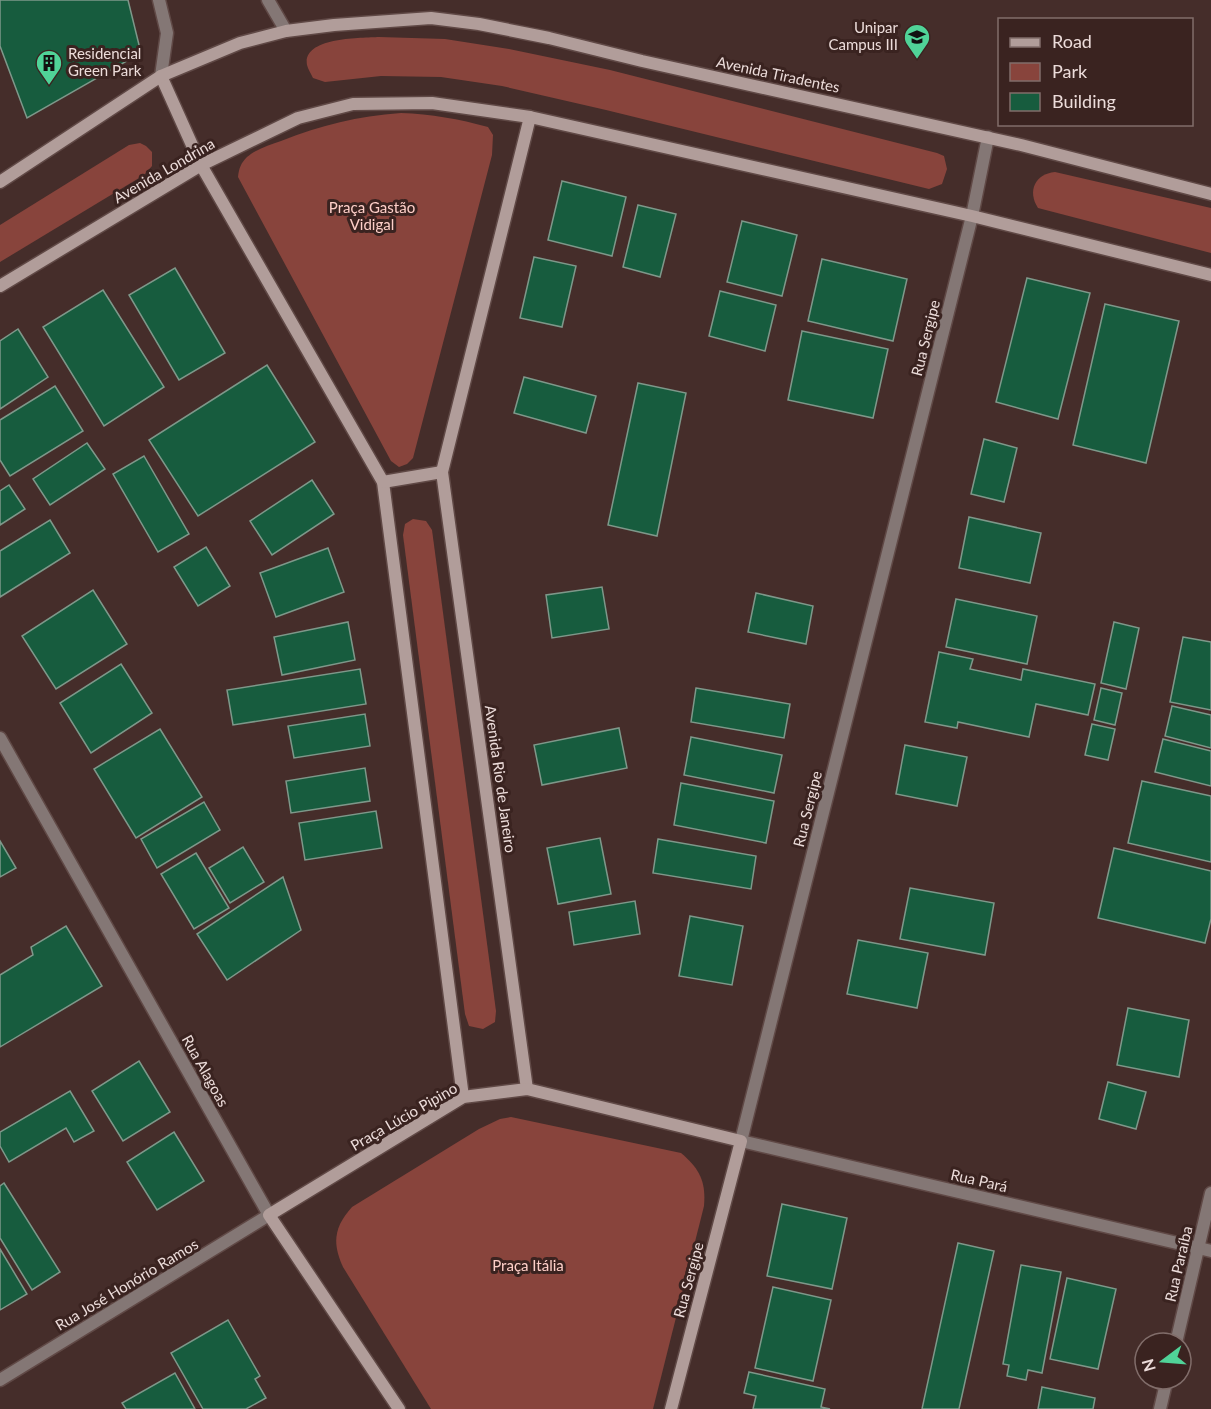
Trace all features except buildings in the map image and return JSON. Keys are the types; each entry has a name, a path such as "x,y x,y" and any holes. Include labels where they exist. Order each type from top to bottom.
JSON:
{"street":[{"path":"159,0 167,33 161,76 201,165 383,482 464,1096"},
{"path":"0,182 161,76 240,43 286,31 268,0"},
{"name":"Avenida Tiradentes","path":"286,31 431,18 479,24 988,137 1211,194"},
{"name":"Avenida Londrina","path":"0,286 201,165 298,118 353,104 432,103 530,117"},
{"path":"383,482 442,472 530,117 972,216 1211,275"},
{"name":"Rua Sergipe","path":"671,1409 741,1141 972,216 988,137"},
{"name":"Avenida Rio de Janeiro","path":"442,472 527,1089"},
{"name":"Rua Alagoas","path":"0,738 269,1215 399,1409"},
{"name":"Praça Lúcio Pipino","path":"269,1215 464,1096 527,1089 741,1141"},
{"name":"Rua Pará","path":"741,1141 1211,1251"},
{"name":"Rua Paraíba","path":"1179,1331 1211,1192"},
{"name":"Rua José Honório Ramos","path":"0,1380 269,1215"},
{"path":"1160,1409 1164,1391"}],"green space":[{"path":"379,37 445,39 509,49 610,70 937,153 944,156 947,169 942,184 929,189 502,86 441,77 381,76 325,82 313,78 307,65 308,56 314,49 334,41"},
{"name":"Praça Gastão Vidigal","path":"401,113 456,119 477,124 488,127 493,135 492,155 413,458 407,464 399,467 391,461 238,177 243,161 268,146 340,122"},
{"path":"140,143 152,152 152,166 144,175 0,262 0,225 129,145"},
{"path":"1055,172 1211,208 1211,253 1038,208 1033,195 1035,184 1042,176"},
{"path":"413,519 426,521 432,530 496,1011 495,1022 483,1029 469,1026 465,1014 403,535 405,524"},
{"name":"Praça Itália","path":"511,1117 681,1153 700,1176 704,1190 704,1206 653,1409 431,1409 343,1267 336,1243 338,1228 352,1207 479,1129 500,1119"}],"place":[{"name":"Unipar Campus III","path":"917,60"},
{"name":"Residencial Green Park","path":"49,86"}]}
